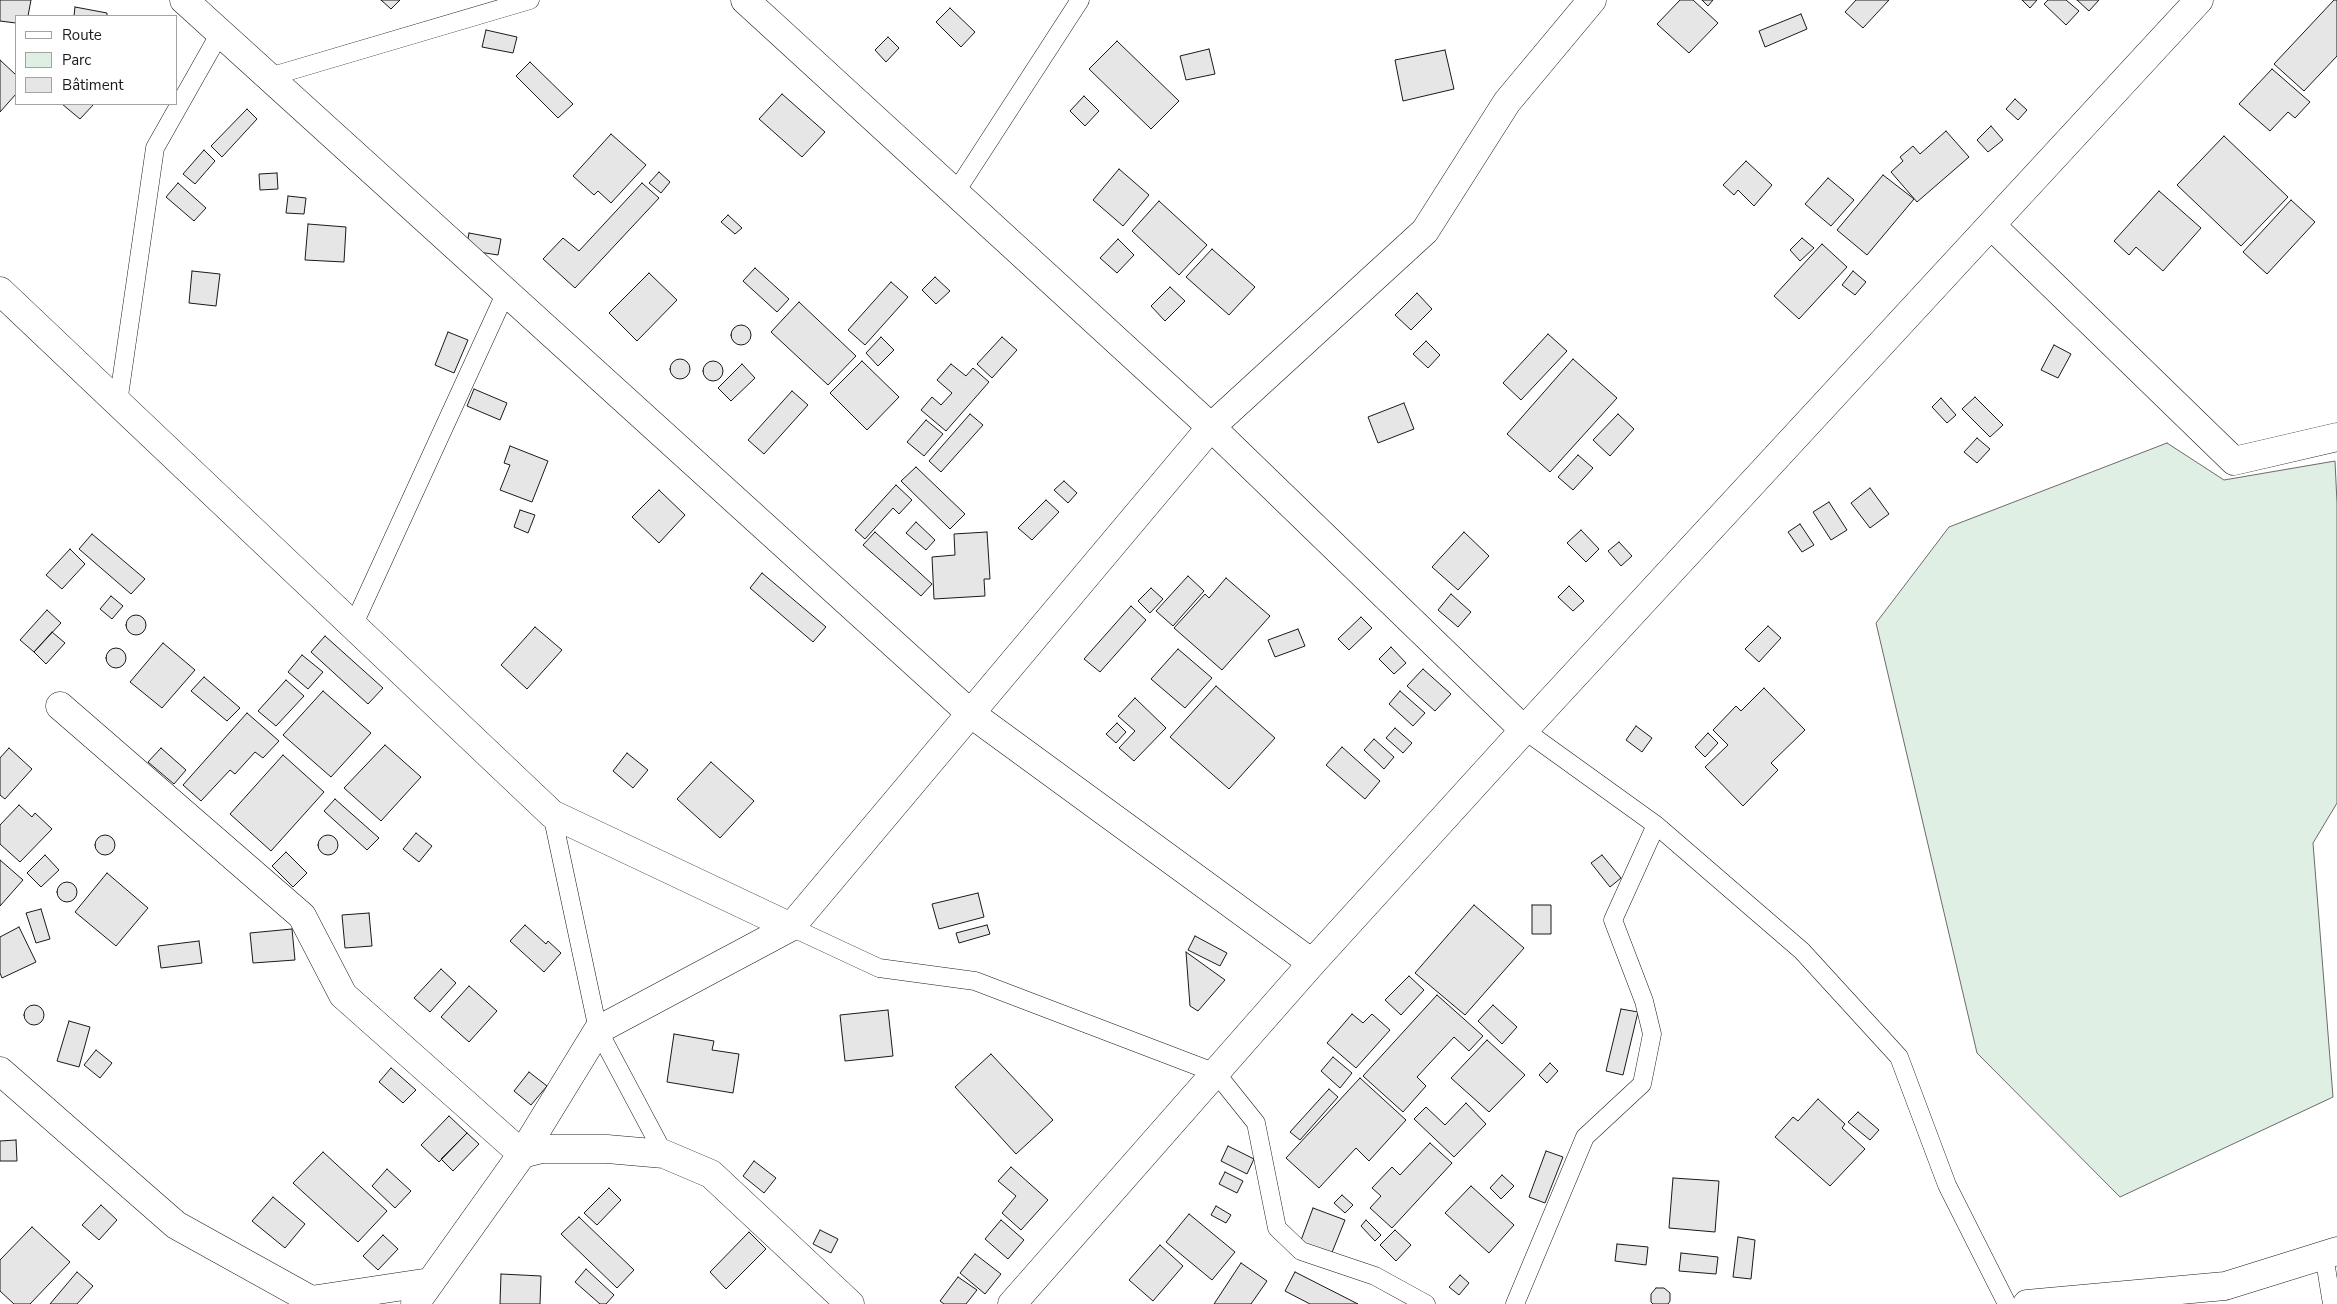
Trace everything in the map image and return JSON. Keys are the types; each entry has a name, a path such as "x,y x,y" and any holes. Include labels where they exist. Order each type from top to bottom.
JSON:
{"main road":[{"path":"184,0 970,713 1312,963"},
{"path":"745,0 1210,427 1524,730"},
{"path":"415,1304 522,1154 598,1030 790,927 1210,427 1425,231 1507,102 1592,0"},
{"path":"1012,1304 1312,963 1524,730 2199,0"},
{"path":"1992,226 2234,461 2337,437"},
{"path":"0,291 552,814 790,927"},
{"path":"60,706 302,916 343,995 522,1154"},
{"path":"0,1072 176,1225 311,1300 430,1282"},
{"path":"522,1154 542,1149 607,1149 664,1154 711,1174 850,1304"},
{"path":"2027,1304 2225,1286 2330,1253"}],"lane":[{"path":"269,77 530,0"},
{"path":"955,193 1080,0"},
{"path":"118,404 155,148 220,33"},
{"path":"353,626 506,292"},
{"path":"1524,730 1656,825 1802,951 1899,1057 1947,1185 2007,1304"},
{"path":"552,814 598,1030 664,1154"},
{"path":"1515,1304 1585,1137 1642,1084 1652,1034 1644,1001 1613,920 1656,825"},
{"path":"790,927 879,968 975,981 1216,1073 1256,1123 1277,1228 1301,1251 1376,1276 1426,1304"},
{"path":"2330,1253 2332,1304"}],"green space":[{"path":"2167,443 2224,480 2335,461 2337,503 2337,803 2313,843 2333,1097 2120,1197 1977,1053 1876,623 1949,527"}],"building":[{"path":"0,0 31,0 28,15 15,15 15,23 0,21"},
{"path":"381,0 400,0 391,9"},
{"path":"1680,0 1693,0 1718,23 1689,53 1657,24"},
{"path":"1702,0 1713,0 1708,6"},
{"path":"1856,0 1889,0 1863,28 1845,12"},
{"path":"2022,0 2037,0 2030,8"},
{"path":"2048,0 2066,0 2079,11 2066,25 2044,4"},
{"path":"2077,0 2099,0 2089,11"},
{"path":"2334,0 2337,0 2337,56 2304,91 2274,64"},
{"path":"75,7 107,13 107,15 74,15"},
{"path":"950,8 975,32 961,47 936,22"},
{"path":"1801,14 1807,29 1765,47 1759,31"},
{"path":"486,30 517,37 513,53 482,47"},
{"path":"888,37 899,48 886,62 875,50"},
{"path":"1117,41 1179,101 1151,129 1089,69"},
{"path":"1209,49 1215,74 1186,80 1180,56"},
{"path":"1445,50 1454,89 1403,101 1395,60"},
{"path":"0,60 15,74 15,95 0,112"},
{"path":"530,62 573,104 558,118 516,76"},
{"path":"2272,69 2310,102 2295,118 2288,112 2270,131 2239,104"},
{"path":"782,94 825,132 802,157 759,119"},
{"path":"1084,96 1099,111 1085,126 1070,111"},
{"path":"2015,99 2027,110 2018,120 2006,109"},
{"path":"63,105 93,105 80,119"},
{"path":"247,109 257,119 222,157 211,146"},
{"path":"1991,126 2003,140 1988,152 1977,140"},
{"path":"1946,131 1969,157 1917,202 1891,172 1903,161 1900,157 1913,146 1920,154"},
{"path":"611,134 646,165 611,203 598,191 594,195 573,176"},
{"path":"2224,136 2288,197 2241,246 2177,185"},
{"path":"204,150 215,161 195,184 183,174"},
{"path":"1746,161 1772,185 1754,206 1738,190 1734,195 1723,185"},
{"path":"1119,169 1149,195 1123,226 1093,200"},
{"path":"659,172 670,182 661,193 649,183"},
{"path":"277,173 278,189 260,190 259,174"},
{"path":"1883,175 1914,199 1867,255 1837,230"},
{"path":"1828,178 1854,200 1831,226 1805,204"},
{"path":"178,183 206,208 194,221 166,197"},
{"path":"642,183 659,198 575,288 543,259 563,238 579,251"},
{"path":"2159,191 2201,228 2163,271 2136,247 2129,255 2114,241"},
{"path":"288,196 306,198 304,214 286,213"},
{"path":"2291,200 2315,222 2267,274 2243,252"},
{"path":"1159,201 1207,245 1179,275 1132,231"},
{"path":"728,215 742,228 735,234 721,222"},
{"path":"308,224 346,227 344,262 305,260"},
{"path":"469,233 501,239 498,255 466,250"},
{"path":"1802,238 1814,248 1800,261 1790,250"},
{"path":"1118,239 1134,255 1117,273 1100,258"},
{"path":"1822,244 1847,267 1799,319 1774,296"},
{"path":"1212,249 1255,287 1229,315 1186,277"},
{"path":"755,268 789,299 777,312 743,281"},
{"path":"192,271 220,274 216,306 189,303"},
{"path":"1853,271 1866,282 1855,295 1842,285"},
{"path":"649,273 677,300 637,341 609,313"},
{"path":"935,277 950,291 936,304 922,290"},
{"path":"891,282 908,297 865,345 848,330"},
{"path":"1170,287 1185,301 1165,321 1151,306"},
{"path":"1417,293 1432,309 1411,330 1395,315"},
{"path":"799,302 856,356 828,385 771,332"},
{"path":"741,325 748,328 751,335 748,342 741,345 734,342 731,335 734,328"},
{"path":"448,332 468,340 454,373 435,365"},
{"path":"1548,334 1567,351 1521,400 1503,383"},
{"path":"881,337 894,350 878,366 866,353"},
{"path":"1002,337 1017,350 992,378 977,364"},
{"path":"1426,341 1440,355 1428,368 1413,354"},
{"path":"2054,345 2071,354 2058,378 2041,370"},
{"path":"680,359 687,362 690,369 687,376 680,379 673,376 670,369 673,362"},
{"path":"1573,359 1617,398 1550,472 1507,434"},
{"path":"713,361 720,364 723,371 720,378 713,381 706,378 703,371 706,364"},
{"path":"862,361 899,397 867,430 830,393"},
{"path":"742,364 755,378 731,401 718,388"},
{"path":"951,364 966,376 973,368 989,382 946,431 921,410 932,397 941,405 952,393 937,380"},
{"path":"474,389 507,403 500,420 467,406"},
{"path":"792,391 808,405 764,454 748,440"},
{"path":"1975,397 2003,425 1990,437 1962,409"},
{"path":"1941,398 1956,415 1947,423 1932,407"},
{"path":"1404,403 1414,429 1378,443 1368,417"},
{"path":"970,414 983,425 941,472 929,461"},
{"path":"1618,414 1634,429 1610,456 1593,440"},
{"path":"926,420 943,434 924,456 907,442"},
{"path":"1977,438 1990,449 1977,463 1964,452"},
{"path":"510,446 548,461 532,502 500,490 510,465 504,463"},
{"path":"1578,455 1593,468 1573,490 1558,477"},
{"path":"916,467 965,514 950,529 901,481"},
{"path":"1064,481 1077,493 1068,503 1054,490"},
{"path":"896,485 912,500 899,514 893,508 865,539 855,530"},
{"path":"1870,488 1889,514 1870,528 1851,503"},
{"path":"659,490 685,515 659,543 632,517"},
{"path":"1046,500 1059,512 1032,540 1018,528"},
{"path":"1829,502 1847,530 1831,540 1813,512"},
{"path":"520,510 535,515 528,533 514,527"},
{"path":"916,522 935,540 926,550 906,533"},
{"path":"1800,524 1814,545 1802,552 1788,532"},
{"path":"1581,530 1599,549 1586,562 1567,543"},
{"path":"875,532 932,584 921,596 863,545"},
{"path":"987,532 990,579 984,579 985,596 934,599 932,557 955,555 954,534"},
{"path":"1464,532 1489,556 1458,590 1432,567"},
{"path":"92,534 145,579 131,594 79,549"},
{"path":"1619,542 1632,556 1621,566 1608,551"},
{"path":"70,549 85,564 62,589 46,575"},
{"path":"762,573 826,627 813,642 750,588"},
{"path":"1188,576 1204,591 1173,626 1156,611"},
{"path":"1226,578 1270,616 1222,670 1174,628 1205,594 1209,598"},
{"path":"1569,586 1584,601 1573,611 1558,597"},
{"path":"1151,588 1163,599 1150,613 1138,601"},
{"path":"1451,594 1471,612 1458,627 1438,610"},
{"path":"111,596 123,606 112,619 100,609"},
{"path":"1131,606 1146,620 1100,672 1084,659"},
{"path":"47,610 61,623 34,652 20,640"},
{"path":"136,615 143,618 146,625 143,632 136,635 129,632 126,625 129,618"},
{"path":"1361,617 1372,628 1349,650 1338,639"},
{"path":"1768,626 1781,638 1759,662 1745,649"},
{"path":"535,627 562,650 527,689 501,665"},
{"path":"1298,629 1305,646 1275,657 1268,640"},
{"path":"52,632 65,643 46,664 34,652"},
{"path":"325,636 383,688 368,704 311,652"},
{"path":"163,643 195,670 162,708 130,682"},
{"path":"1391,647 1406,663 1394,674 1379,659"},
{"path":"116,648 123,651 126,658 123,665 116,668 109,665 106,658 109,651"},
{"path":"1178,649 1212,678 1185,708 1151,679"},
{"path":"302,655 323,672 308,689 288,672"},
{"path":"1423,669 1451,694 1435,711 1407,686"},
{"path":"204,677 240,708 227,721 191,691"},
{"path":"286,680 304,696 276,726 258,711"},
{"path":"1216,686 1275,738 1229,789 1170,737"},
{"path":"1764,688 1805,730 1771,763 1778,770 1743,806 1705,767 1728,745 1713,730 1736,706 1741,711"},
{"path":"323,691 371,733 331,777 283,735"},
{"path":"1400,691 1425,713 1413,726 1389,704"},
{"path":"1135,698 1166,728 1134,761 1119,748 1135,731 1118,716"},
{"path":"247,713 279,741 263,758 255,752 235,774 230,770 201,801 183,785"},
{"path":"1117,723 1126,732 1116,743 1106,734"},
{"path":"1636,726 1652,738 1642,752 1626,740"},
{"path":"1395,728 1412,743 1403,753 1386,738"},
{"path":"1708,733 1718,743 1705,757 1695,747"},
{"path":"1374,739 1394,757 1384,769 1364,750"},
{"path":"385,745 421,777 381,821 344,788"},
{"path":"1342,747 1380,781 1365,799 1326,765"},
{"path":"9,748 32,769 5,799 0,795 0,758"},
{"path":"161,748 186,770 174,784 148,762"},
{"path":"627,753 648,770 633,788 613,771"},
{"path":"283,755 324,792 271,851 230,814"},
{"path":"711,762 754,801 720,838 677,799"},
{"path":"335,799 379,838 367,850 324,811"},
{"path":"19,805 32,817 35,813 52,829 20,862 0,844 0,825"},
{"path":"416,833 432,846 419,862 403,849"},
{"path":"105,835 112,838 115,845 112,852 105,855 98,852 95,845 98,838"},
{"path":"328,835 335,838 338,845 335,852 328,855 321,852 318,845 321,838"},
{"path":"286,852 307,873 293,887 272,866"},
{"path":"45,855 59,870 41,887 27,873"},
{"path":"1602,855 1621,878 1610,887 1591,863"},
{"path":"0,860 23,880 0,906"},
{"path":"107,873 148,908 116,946 75,912"},
{"path":"67,882 74,885 77,892 74,899 67,902 60,899 57,892 60,885"},
{"path":"978,893 984,917 939,929 932,904"},
{"path":"1474,905 1524,948 1465,1015 1415,973"},
{"path":"1532,905 1551,905 1551,934 1532,934"},
{"path":"41,909 50,939 36,943 26,913"},
{"path":"369,913 372,946 345,948 342,915"},
{"path":"525,925 546,944 548,941 561,953 544,972 510,941"},
{"path":"987,925 990,934 959,943 956,933"},
{"path":"19,927 36,962 2,978 0,973 0,937"},
{"path":"292,929 295,960 253,963 250,933"},
{"path":"1195,936 1227,953 1220,966 1188,950"},
{"path":"199,941 202,963 161,968 158,946"},
{"path":"1186,952 1225,980 1198,1011 1190,1006"},
{"path":"441,969 456,983 430,1012 414,998"},
{"path":"1409,976 1424,990 1401,1015 1385,1000"},
{"path":"469,986 497,1011 469,1042 441,1017"},
{"path":"1437,995 1483,1036 1469,1051 1454,1037 1417,1077 1426,1086 1403,1112 1363,1076"},
{"path":"34,1005 41,1008 44,1015 41,1022 34,1025 27,1022 24,1015 27,1008"},
{"path":"1493,1005 1517,1027 1502,1044 1478,1021"},
{"path":"1621,1009 1638,1012 1623,1075 1606,1071"},
{"path":"888,1010 893,1056 845,1061 840,1015"},
{"path":"1352,1014 1363,1023 1372,1014 1390,1030 1356,1068 1327,1043"},
{"path":"69,1021 90,1027 79,1067 57,1061"},
{"path":"674,1034 714,1041 712,1050 739,1054 733,1093 667,1082"},
{"path":"1487,1040 1525,1075 1489,1112 1451,1078"},
{"path":"96,1050 112,1063 100,1078 84,1065"},
{"path":"991,1054 1053,1120 1016,1154 955,1087"},
{"path":"1333,1057 1352,1073 1340,1088 1321,1071"},
{"path":"1550,1063 1558,1071 1547,1083 1539,1075"},
{"path":"391,1068 416,1090 403,1103 379,1082"},
{"path":"529,1072 547,1086 531,1105 514,1091"},
{"path":"1360,1078 1406,1120 1369,1161 1356,1148 1319,1188 1286,1158"},
{"path":"1329,1089 1338,1097 1300,1140 1290,1132"},
{"path":"1818,1099 1845,1124 1842,1128 1865,1149 1830,1186 1775,1137 1793,1117 1798,1121"},
{"path":"1466,1103 1486,1124 1454,1157 1414,1119 1426,1107 1445,1125"},
{"path":"1858,1112 1879,1130 1870,1140 1848,1122"},
{"path":"449,1116 467,1133 439,1162 421,1145"},
{"path":"467,1133 479,1144 453,1171 441,1159"},
{"path":"16,1140 17,1161 0,1161 0,1141"},
{"path":"1430,1143 1452,1163 1392,1228 1370,1208 1381,1196 1372,1188 1392,1167 1400,1175"},
{"path":"1228,1146 1254,1159 1247,1174 1221,1161"},
{"path":"1546,1151 1563,1157 1545,1203 1529,1197"},
{"path":"323,1152 387,1211 358,1242 293,1183"},
{"path":"754,1161 776,1178 764,1193 743,1176"},
{"path":"1011,1167 1048,1200 1021,1230 1002,1213 1016,1196 998,1181"},
{"path":"387,1169 411,1191 395,1208 372,1186"},
{"path":"1225,1172 1243,1181 1237,1193 1219,1184"},
{"path":"1502,1175 1514,1186 1501,1199 1490,1188"},
{"path":"1673,1178 1719,1181 1715,1232 1669,1228"},
{"path":"1471,1186 1514,1225 1489,1253 1445,1213"},
{"path":"609,1188 621,1200 597,1225 584,1213"},
{"path":"1342,1195 1353,1205 1345,1213 1334,1203"},
{"path":"273,1197 305,1224 285,1248 252,1221"},
{"path":"101,1205 117,1220 99,1240 82,1225"},
{"path":"1216,1206 1231,1215 1226,1223 1211,1215"},
{"path":"1313,1208 1345,1220 1331,1255 1300,1243"},
{"path":"1189,1214 1235,1252 1212,1280 1166,1242"},
{"path":"579,1217 634,1270 617,1288 561,1234"},
{"path":"1001,1220 1024,1240 1008,1259 985,1239"},
{"path":"1366,1220 1381,1235 1375,1241 1361,1226"},
{"path":"32,1227 70,1262 30,1304 14,1304 0,1291 0,1260"},
{"path":"820,1230 838,1239 831,1253 813,1244"},
{"path":"1395,1230 1411,1245 1396,1261 1380,1245"},
{"path":"749,1232 766,1249 726,1289 710,1272"},
{"path":"383,1235 398,1249 378,1270 363,1256"},
{"path":"1738,1237 1755,1240 1751,1279 1733,1277"},
{"path":"1617,1244 1648,1247 1646,1265 1615,1261"},
{"path":"1160,1245 1183,1266 1153,1301 1129,1280"},
{"path":"1681,1253 1718,1257 1716,1274 1679,1271"},
{"path":"975,1254 1001,1274 985,1294 960,1273"},
{"path":"1241,1263 1267,1281 1251,1304 1214,1304"},
{"path":"586,1269 614,1295 606,1304 600,1304 575,1282"},
{"path":"77,1272 93,1286 77,1304 50,1304"},
{"path":"1295,1272 1358,1304 1310,1304 1285,1291"},
{"path":"501,1274 541,1276 540,1304 500,1304"},
{"path":"1460,1275 1469,1283 1459,1295 1449,1287"},
{"path":"958,1277 977,1290 966,1304 944,1304 940,1301"},
{"path":"1656,1288 1664,1288 1670,1293 1668,1304 1653,1304 1651,1302 1651,1294"}]}
